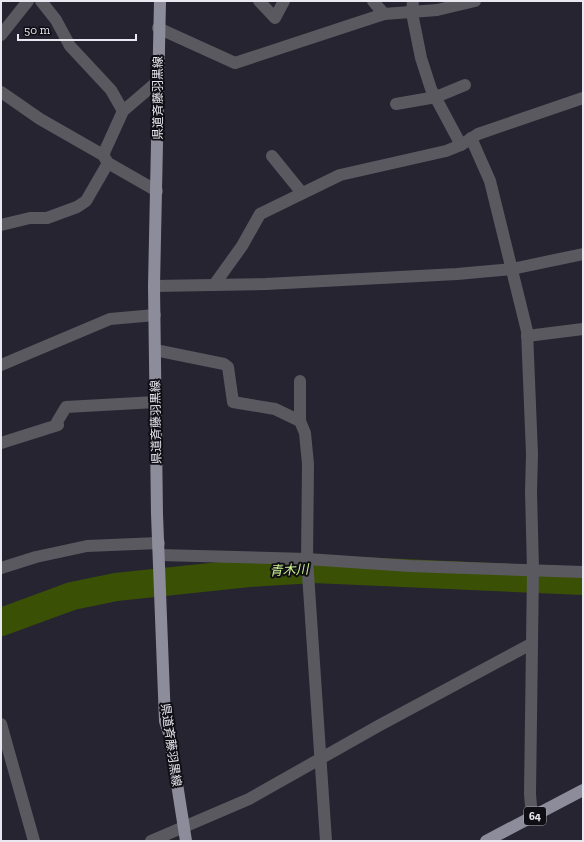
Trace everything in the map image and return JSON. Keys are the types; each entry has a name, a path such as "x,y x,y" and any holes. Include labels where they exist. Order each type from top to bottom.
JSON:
{"main road":[{"name":"県道斉藤羽黒線","path":"160,1 158,28 157,191 154,286 159,555 165,721 169,733 186,841"},
{"name":"64","path":"486,841 583,790"}],"street":[{"path":"1,35 28,1"},
{"path":"41,1 56,20 70,46 111,90 122,111"},
{"path":"259,1 275,18 284,1"},
{"path":"373,1 384,14"},
{"path":"158,28 234,63 384,14 412,7 437,10 475,1"},
{"path":"412,7 421,58 431,89 466,141 490,181 527,336 532,454 531,492 533,569 530,794 532,818"},
{"path":"1,225 30,218 47,218 77,207 86,201 106,159 122,111 158,81"},
{"path":"396,104 436,97 465,85"},
{"path":"1,92 40,119 157,191"},
{"path":"214,285 242,246 260,214 340,175 456,148 466,141 583,98"},
{"path":"272,156 302,193"},
{"path":"154,286 377,279 512,269 583,254"},
{"path":"1,365 110,319 155,315"},
{"path":"527,336 583,329"},
{"path":"155,350 224,364 228,367 233,402 275,409 300,421"},
{"path":"300,381 300,421 305,432 308,464 307,559 319,758 326,841"},
{"path":"1,443 58,425 57,422 66,407 156,402"},
{"path":"1,568 36,557 87,546 159,543"},
{"path":"159,555 307,559 410,566 533,569 583,572"},
{"path":"151,841 248,799 319,758 531,644"},
{"path":"1,724 34,841"}],"waterway":[{"name":"青木川","path":"1,622 72,596 116,587 249,573 314,569 583,581"}]}
